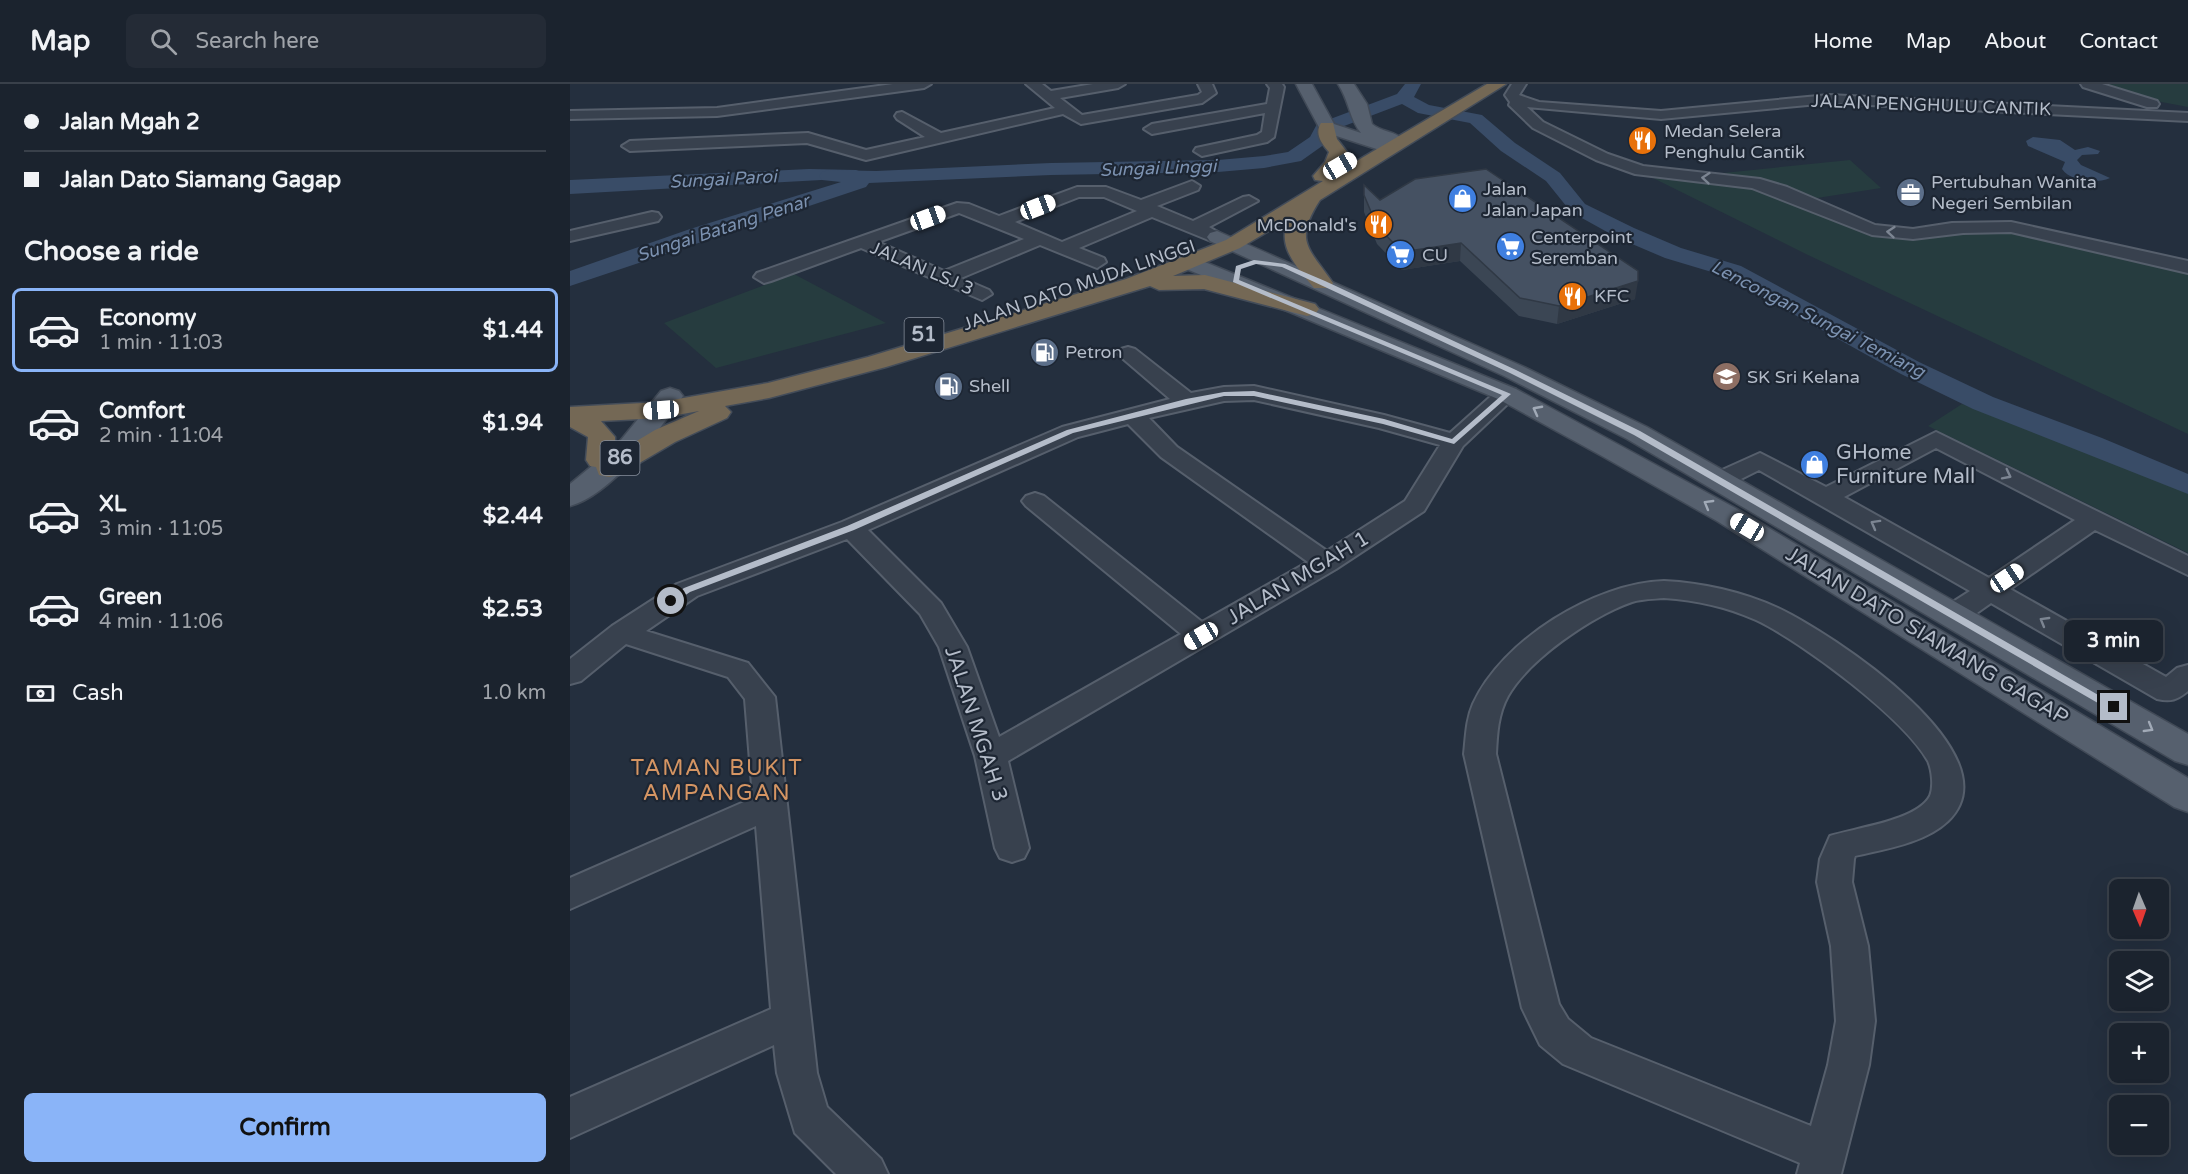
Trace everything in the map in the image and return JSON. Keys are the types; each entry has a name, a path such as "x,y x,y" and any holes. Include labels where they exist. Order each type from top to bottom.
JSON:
{"highway":[{"name":"JALAN DATO MUDA LINGGI","path":"1447,110 1483,84"},
{"name":"JALAN DATO MUDA LINGGI","path":"1225,241 1322,176 1390,143 1498,84"},
{"path":"1322,176 1334,164 1338,152 1329,140 1327,127"},
{"name":"JALAN DATO MUDA LINGGI","path":"570,400 655,403 790,371 964,324 1181,259 1225,241 1312,197 1390,143"},
{"path":"1312,197 1293,227 1294,242 1300,256 1322,283"},
{"name":"JALAN DATO MUDA LINGGI","path":"570,417 655,403 769,390 877,363 1134,284 1181,259"},
{"path":"1134,284 1205,282 1307,309"},
{"path":"570,417 587,423 600,433 604,445 604,465 769,390"}],"main road":[{"path":"1310,94 1340,95 1351,90 1362,119 1362,126 1390,143"},
{"path":"1310,94 1327,127 1390,143"},
{"name":"JALAN DATO SIAMANG GAGAP","path":"1225,241 1322,283 1566,397 1637,433 1955,614 2188,751"},
{"name":"JALAN DATO SIAMANG GAGAP","path":"1181,259 1307,309 1507,394 1727,515 2188,797"},
{"path":"1235,281 1238,267 1245,263 1256,262 1283,266"},
{"name":"86","path":"570,495 604,465 642,437 655,403"}],"street":[{"path":"570,115 682,115 737,110 924,84"},
{"path":"1033,84 1063,110 1087,124 1202,99 1209,93 1205,84"},
{"path":"1047,96 1118,84"},
{"path":"1202,151 1262,139 1269,134 1277,87 1274,84"},
{"path":"1868,84 1885,101"},
{"path":"2088,84 2188,116"},
{"path":"737,110 742,102 763,90"},
{"path":"1518,92 1516,105 1538,125 1620,165 1668,175 1754,183 1781,191 1872,230 1926,233 1916,230 2012,227 2188,267"},
{"name":"JALAN PENGHULU CANTIK","path":"1518,92 1546,107 1661,115 1713,112 1809,100 1885,101 2188,116"},
{"path":"1152,129 1275,107"},
{"path":"630,146 808,138 866,155 1063,110"},
{"path":"662,144 682,115"},
{"path":"902,116 939,139"},
{"path":"1063,248 1192,186"},
{"path":"1000,222 1077,192 1106,192 1225,241"},
{"path":"1195,227 1249,201"},
{"path":"764,277 950,210 963,208 1097,262"},
{"path":"570,236 651,217"},
{"path":"943,278 1040,239"},
{"name":"JALAN LSJ 3","path":"861,242 982,294"},
{"path":"1128,353 1186,401"},
{"path":"570,674 622,633 687,590 850,528 1029,447 1070,432 1186,401 1224,394 1254,393 1384,422 1454,442"},
{"name":"JALAN MGAH 1","path":"991,756 1327,562 1415,506 1454,442 1507,394"},
{"path":"1133,415 1163,447 1327,562"},
{"path":"1825,497 1936,439 2188,567"},
{"path":"1720,480 1760,460 1990,590 2178,683"},
{"path":"1035,501 1201,636"},
{"path":"1955,614 2094,519"},
{"name":"JALAN MGAH 3","path":"850,528 931,609 953,647 963,682 991,756 1012,848"},
{"path":"1650,590 1689,592 1732,602 1769,615 1807,638 1862,679 1920,730 1941,755 1949,777 1943,802 1925,821 1842,846 1833,864 1835,891 1848,938 1855,1001 1849,1070 1821,1163 1577,1051 1554,1032 1541,1008 1480,754 1484,717 1501,682 1529,652 1573,621 1617,597 1650,590"},
{"path":"622,633 738,670 760,697 797,1073 810,1119 866,1174"},
{"path":"570,894 770,805"},
{"path":"570,1118 790,1019"}],"green space":[{"path":"2097,84 2188,84 2188,107 2135,97"},
{"path":"1850,160 1881,188 1817,198 1767,181 1723,173"},
{"path":"1653,178 1740,185 1776,193 1876,236 1919,239 1964,231 2014,232 2188,273 2188,434 1808,255"},
{"path":"794,274 886,323 716,368 664,323"},
{"path":"1962,404 2084,446 2188,491 2188,553 1928,426"}],"water":[{"path":"2033,137 2060,140 2075,150 2088,147 2100,151 2098,154 2082,155 2077,160 2081,165 2110,178 2084,181 2071,177 2062,169 2065,162 2028,146 2026,141"},
{"name":"Sungai Paroi","path":"809,169 856,170 876,177 570,194 570,180"}],"building":[{"name":"Centerpoint Seremban","path":"1486,169 1638,271 1638,281 1559,306 1520,298 1461,243 1402,252 1377,226 1364,195 1364,185 1380,200 1415,179"}],"waterway":[{"name":"Sungai Linggi","path":"1403,98 1412,89 1413,84"},
{"name":"Sungai Linggi","path":"829,176 876,177 1051,169 1218,166 1264,162 1294,157 1318,140 1323,128 1403,98"},
{"name":"Lencongan Sungai Temiang","path":"1403,98 1424,109 1476,119 1508,147 1537,164 1553,177 1565,195 1578,208 1626,233 1673,253 1733,271 1910,368 1983,403 2092,444 2188,485"},
{"name":"Sungai Batang Penar","path":"570,279 698,234 859,183"}],"place":[{"name":"Medan Selera Penghulu Cantik","path":"1643,141"},
{"name":"Pertubuhan Wanita Negeri Sembilan","path":"1910,192"},
{"name":"Jalan Jalan Japan","path":"1462,199"},
{"name":"McDonald's","path":"1378,225"},
{"name":"Centerpoint Seremban","path":"1510,247"},
{"name":"CU","path":"1401,255"},
{"name":"KFC","path":"1573,296"},
{"name":"Petron","path":"1044,352"},
{"name":"SK Sri Kelana","path":"1726,377"},
{"name":"Shell","path":"948,386"},
{"name":"GHome Furniture Mall","path":"1815,464"}],"district":[{"name":"TAMAN BUKIT AMPANGAN","path":"717,780"}],"route":[{"path":"671,601 687,590 758,561 850,528 1029,447 1070,432 1186,401 1224,394 1254,393 1384,422 1454,442 1507,394 1235,281 1238,267 1245,263 1256,262 1283,266 1322,283 1513,371 1637,433 2114,707"}]}
